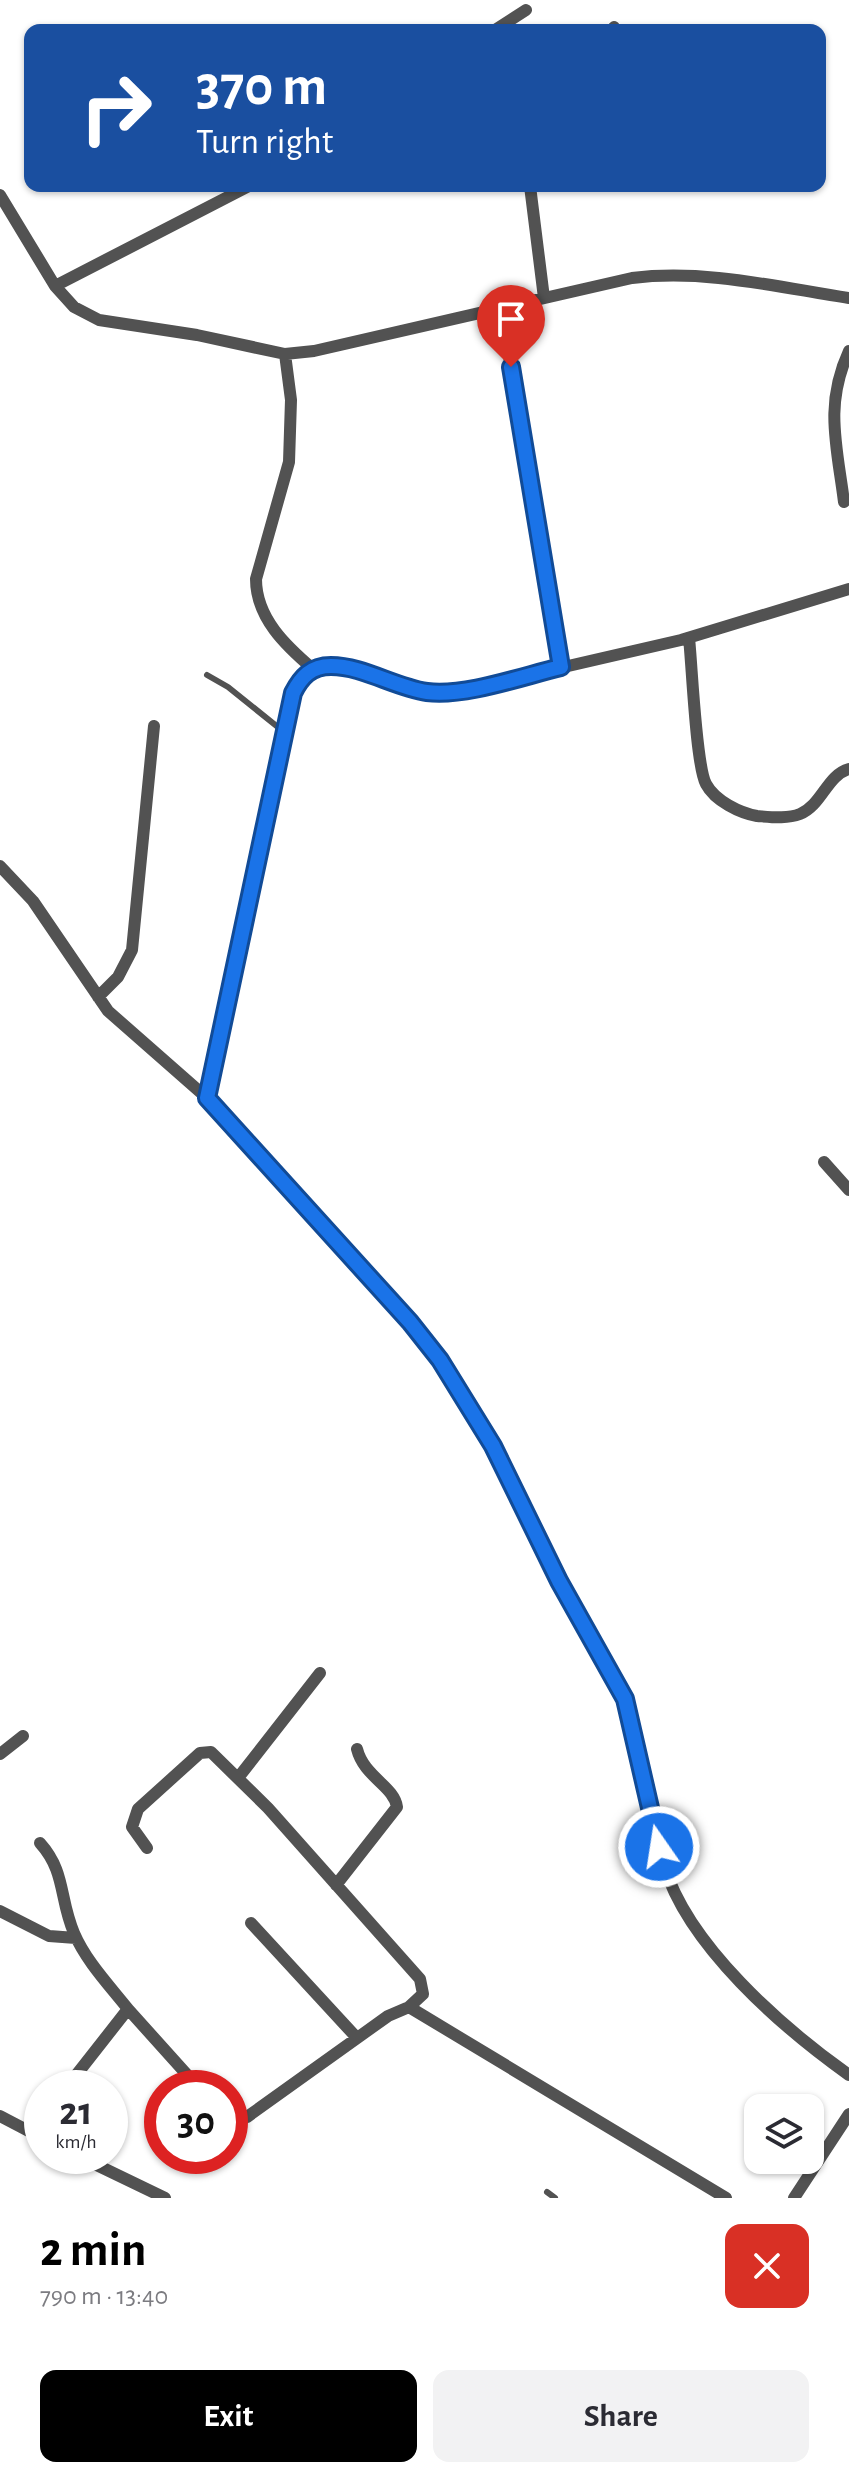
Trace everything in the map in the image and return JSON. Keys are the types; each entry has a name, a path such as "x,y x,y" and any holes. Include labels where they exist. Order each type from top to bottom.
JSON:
{"street":[{"path":"504,24 526,10"},
{"path":"55,286 237,192"},
{"path":"531,192 544,298"},
{"path":"0,195 55,286 74,307 99,320 197,335 285,354 314,351 632,278 664,274 695,274 849,298"},
{"path":"501,308 561,667"},
{"path":"844,502 833,410 834,391 849,351"},
{"path":"285,354 291,410 289,462 256,579 256,593 260,608 275,631 313,669"},
{"path":"207,1098 284,732 293,693 301,677 313,669 330,666 431,692 455,692 689,638 849,589"},
{"path":"689,638 702,774 714,794 733,808 753,815 780,818 801,814 818,800 836,775 849,769"},
{"path":"98,997 118,977 132,950 154,726"},
{"path":"0,866 33,901 108,1011 207,1098 410,1322 440,1360 506,1469 559,1581 625,1699 665,1868 686,1911 751,1994 803,2042 849,2075"},
{"path":"824,1162 849,1190"},
{"path":"238,1778 320,1673"},
{"path":"0,1754 23,1736"},
{"path":"336,1885 397,1807 392,1794 363,1767 357,1749"},
{"path":"147,1848 132,1827 132,1818 200,1753 211,1752 336,1885 423,1984 423,1994 409,2007 388,2016 248,2116"},
{"path":"40,1843 58,1866 64,1906 76,1938 92,1965 183,2070"},
{"path":"0,1911 49,1936 76,1938"},
{"path":"251,1923 357,2038"},
{"path":"409,2007 447,2027 726,2198"},
{"path":"80,2070 128,2009"},
{"path":"794,2198 849,2114"},
{"path":"0,2116 24,2128"},
{"path":"115,2174 165,2198"}],"lane":[{"path":"207,675 228,687 284,732"},
{"path":"547,2192 555,2198"}],"route":[{"path":"511,367 561,667 455,692 410,689 351,669 330,666 313,669 301,677 293,693 207,1098 410,1322 466,1400 518,1492 559,1581 625,1699 659,1847"}]}
